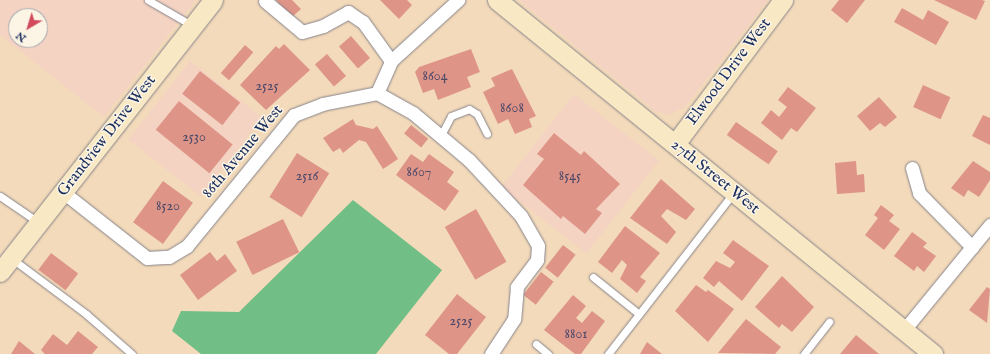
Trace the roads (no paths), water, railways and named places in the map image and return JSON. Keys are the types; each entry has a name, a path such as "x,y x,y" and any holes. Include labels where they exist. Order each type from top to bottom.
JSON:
{"street":[{"name":"Grandview Drive West","path":"6,265 213,0"},
{"path":"458,0 391,61 377,93 394,100 441,135 521,216 539,253 517,287 514,320 491,354"},
{"name":"27th Street West","path":"497,0 933,354"},
{"name":"Elwood Drive West","path":"675,144 783,0"},
{"path":"266,1 302,32 323,26 348,12 363,22 391,61"},
{"name":"86th Avenue West","path":"63,192 147,258 169,256 187,246 294,115 322,104 377,93"},
{"path":"912,168 919,193 972,248"},
{"path":"904,330 990,225"}],"lane":[{"path":"148,0 193,26"},
{"path":"441,135 451,116 469,109 477,114 487,134"},
{"path":"608,354 734,192"},
{"path":"0,196 39,223"},
{"path":"6,265 86,314 132,354"},
{"path":"593,277 639,314"},
{"path":"804,354 829,322"},
{"path":"536,344 548,354"}]}
